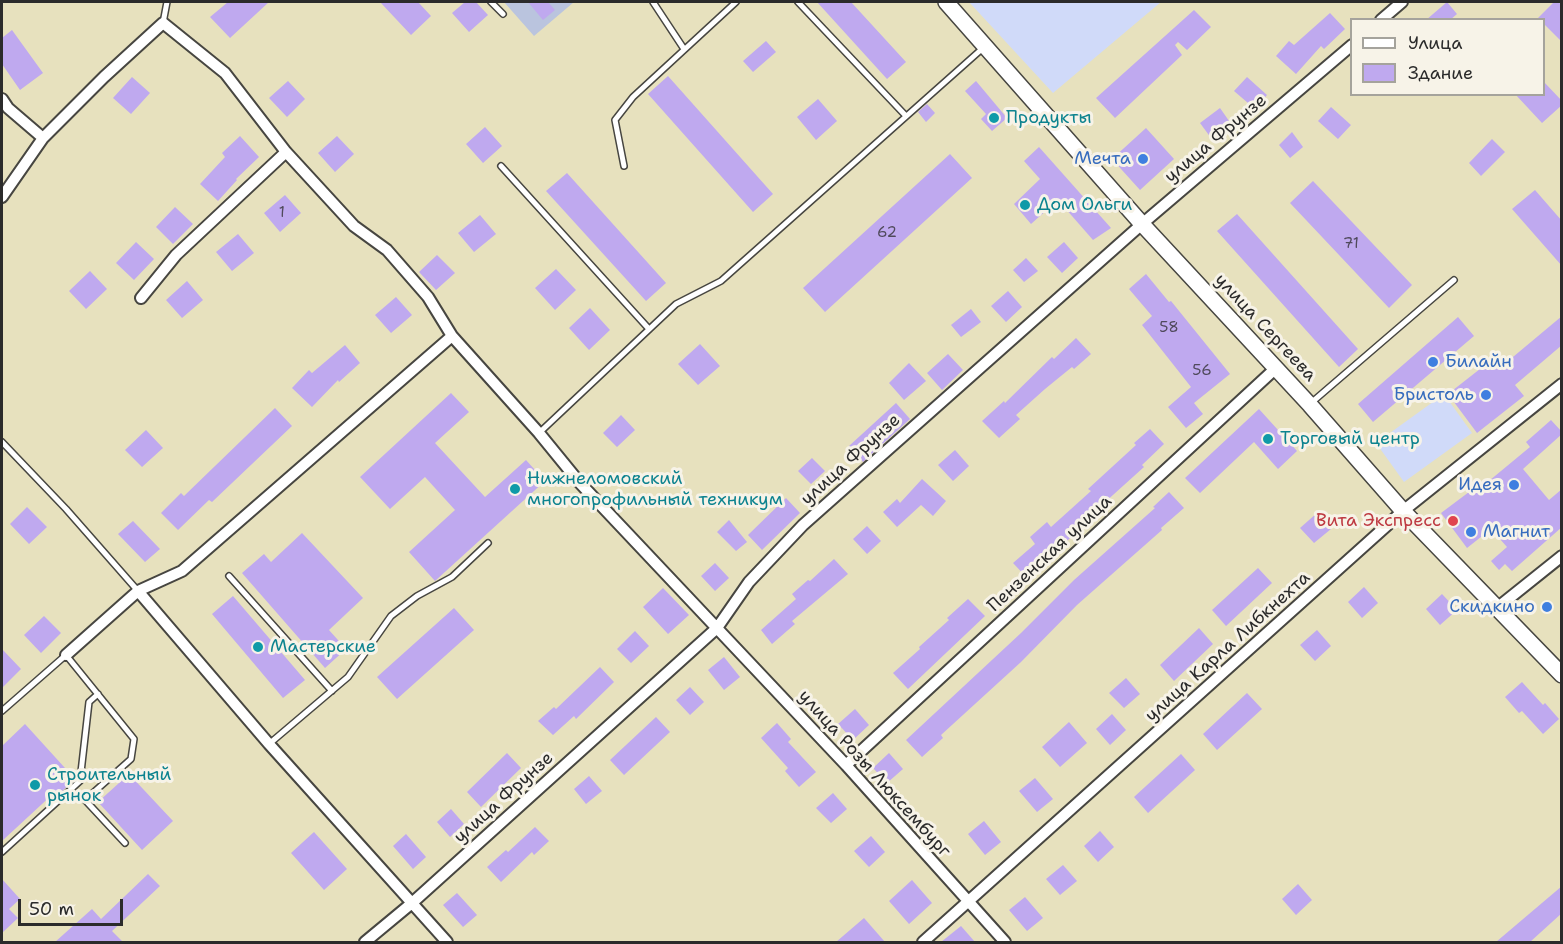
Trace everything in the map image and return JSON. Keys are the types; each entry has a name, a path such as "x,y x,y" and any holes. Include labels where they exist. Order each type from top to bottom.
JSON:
{"main road":[{"name":"улица Сергеева","path":"946,2 1142,224 1310,405 1403,511 1562,675"}],"street":[{"path":"1383,18 1402,2"},
{"path":"2,197 43,138 104,77 163,23"},
{"name":"улица Розы Люксембург","path":"163,23 225,73 286,152 354,226 387,250 428,297 452,336 539,433 579,482 846,765 1005,942"},
{"name":"улица Фрунзе","path":"365,942 412,903 717,628 750,582 803,525 1142,224 1350,47"},
{"path":"2,99 8,108 43,138"},
{"path":"141,298 176,255 286,152"},
{"path":"66,655 138,591 182,571 452,336"},
{"name":"Пензенская улица","path":"846,765 1276,368"},
{"name":"улица Карла Либкнехта","path":"923,942 1403,511 1562,384"},
{"path":"1497,608 1562,555"},
{"path":"138,591 269,744 447,942"}],"lane":[{"path":"163,23 167,2"},
{"path":"491,2 503,14"},
{"path":"653,2 684,49"},
{"path":"624,166 615,120 633,97 736,2"},
{"path":"798,2 906,116"},
{"path":"539,433 676,303 721,281 985,46"},
{"path":"501,166 649,329"},
{"path":"1310,405 1454,280"},
{"path":"2,442 66,509 138,591"},
{"path":"269,744 348,677 391,616 417,596 452,577 488,543"},
{"path":"229,576 332,691"},
{"path":"2,711 66,655 134,739 131,759 85,800 125,843"},
{"path":"2,852 80,781 89,702 98,694"}],"shaded area":[{"path":"504,2 574,2 534,36"},
{"path":"969,2 1161,2 1053,93"},
{"path":"1444,394 1472,433 1404,482 1376,443"}],"building":[{"path":"228,2 269,2 230,38 210,17"},
{"path":"380,2 418,2 431,16 411,35"},
{"path":"465,2 476,2 488,15 469,32 452,13"},
{"path":"528,2 548,2 555,10 543,20"},
{"path":"817,2 851,2 906,62 887,79"},
{"path":"1447,2 1457,14 1452,18 1428,18"},
{"path":"1554,2 1562,5 1562,42 1545,25 1545,18 1538,18"},
{"path":"1194,10 1211,27 1187,50 1178,42 1175,45 1182,55 1115,118 1096,98"},
{"path":"1330,13 1345,29 1324,49 1321,46 1296,74 1276,56 1289,41 1294,45"},
{"path":"12,30 43,73 20,90 2,64 2,38"},
{"path":"766,41 776,52 753,72 743,61"},
{"path":"668,76 773,194 753,212 648,94"},
{"path":"132,77 150,93 131,114 113,98"},
{"path":"1247,77 1267,95 1255,109 1234,91"},
{"path":"288,81 305,99 287,117 269,98"},
{"path":"976,81 1007,118 992,131 981,119 986,114 965,91"},
{"path":"1545,83 1562,101 1562,105 1542,123 1517,96 1545,96"},
{"path":"818,99 837,121 816,140 797,117"},
{"path":"927,104 935,113 926,122 918,112"},
{"path":"1331,107 1351,125 1338,139 1318,121"},
{"path":"1220,108 1234,128 1214,142 1200,123"},
{"path":"485,127 502,146 483,163 466,144"},
{"name":"Мечта","path":"1146,128 1174,159 1140,190 1112,159"},
{"path":"1292,132 1303,147 1290,158 1279,145"},
{"path":"240,136 259,157 236,179 218,201 200,184 225,157 222,153"},
{"path":"337,136 354,154 335,172 318,153"},
{"path":"1492,139 1505,152 1481,176 1469,163"},
{"path":"1039,147 1111,228 1093,240 1058,200 1031,224 1014,204 1040,179 1024,161"},
{"path":"950,154 972,178 825,312 803,288"},
{"path":"567,173 666,283 646,301 546,191"},
{"path":"1313,181 1412,285 1389,308 1290,203"},
{"path":"1535,190 1562,221 1562,266 1512,209"},
{"path":"285,195 301,213 280,232 264,213"},
{"path":"175,207 193,224 173,244 156,227"},
{"path":"1237,214 1358,349 1339,367 1217,231"},
{"path":"480,215 496,234 474,252 458,233"},
{"path":"238,234 254,253 232,271 216,252"},
{"path":"136,242 154,259 134,280 116,263"},
{"path":"1064,242 1078,258 1062,273 1047,257"},
{"path":"437,255 455,273 436,290 419,272"},
{"path":"1026,258 1038,271 1024,282 1013,270"},
{"path":"556,269 576,290 555,310 535,288"},
{"path":"90,271 107,289 86,309 69,291"},
{"path":"1146,274 1230,374 1194,403 1203,414 1186,428 1168,407 1191,387 1142,325 1152,316 1129,289"},
{"path":"187,281 203,300 182,318 166,300"},
{"path":"1008,291 1022,307 1006,322 991,306"},
{"path":"396,297 412,315 391,333 375,315"},
{"path":"590,308 610,330 589,350 569,328"},
{"path":"971,309 981,322 961,337 951,325"},
{"name":"Бристоль","path":"1562,316 1562,345 1515,385 1524,396 1477,433 1448,394 1494,358 1501,367"},
{"path":"1458,317 1474,336 1373,422 1358,404"},
{"path":"1076,338 1091,354 1074,369 1072,367 1016,415 1020,419 999,438 982,421"},
{"path":"700,344 720,366 698,385 678,364"},
{"path":"345,345 360,363 339,382 338,380 312,407 292,388 309,370 312,373"},
{"path":"948,354 963,370 942,390 927,373"},
{"path":"909,363 926,381 904,400 889,383"},
{"name":"Нижнеломовский многопрофильный техникум","path":"451,393 469,412 435,443 485,497 526,460 545,481 435,581 409,552 455,510 425,477 390,509 360,477"},
{"path":"896,403 910,419 863,462 849,446"},
{"path":"275,408 292,426 212,502 209,500 178,530 161,513 181,493 184,496"},
{"path":"1259,409 1297,451 1278,469 1254,442 1200,493 1185,478"},
{"path":"621,415 635,430 617,447 603,433"},
{"path":"1551,420 1562,434 1523,469 1549,500 1562,489 1562,527 1512,571 1505,564 1499,570 1491,561 1507,547 1491,529 1467,548 1441,513 1469,492 1472,495 1530,447 1526,442"},
{"path":"1150,429 1164,444 1142,465 1144,467 1093,513 1095,516 1042,563 1044,564 1028,579 1013,563 1035,544 1030,537 1047,522 1051,527 1091,491 1088,489"},
{"path":"146,430 163,448 142,467 125,450"},
{"path":"955,450 969,466 953,481 938,465"},
{"path":"812,458 825,471 811,484 798,471"},
{"path":"922,479 946,501 933,516 921,505 897,527 883,512 897,499 900,503"},
{"path":"1169,492 1184,508 1077,605 1021,662 941,735 943,738 922,757 906,740 1021,633 1074,580 1155,508 1153,507"},
{"path":"786,498 800,513 762,550 748,535"},
{"path":"27,507 47,527 29,544 10,524"},
{"path":"1317,513 1331,529 1314,543 1300,528"},
{"path":"729,520 747,542 736,551 717,532"},
{"path":"133,521 160,549 145,562 118,534"},
{"path":"867,526 881,541 867,554 853,539"},
{"path":"302,533 363,598 329,630 346,649 325,668 242,573 264,554 271,562"},
{"path":"834,559 848,574 792,621 795,624 772,644 761,630 796,599 792,594"},
{"path":"715,563 729,578 715,591 701,576"},
{"path":"1258,568 1272,583 1226,626 1212,610"},
{"path":"1364,587 1378,603 1362,618 1348,602"},
{"path":"663,588 689,615 668,634 643,607"},
{"path":"1442,594 1457,610 1440,625 1426,609"},
{"name":"Мастерские","path":"233,596 305,680 283,698 212,614"},
{"path":"968,599 985,616 908,689 893,673 920,649 919,647"},
{"path":"454,608 474,630 397,699 377,677"},
{"path":"44,616 61,633 41,653 24,635"},
{"path":"1199,628 1213,644 1174,681 1160,665"},
{"path":"1317,630 1331,646 1315,661 1300,645"},
{"path":"635,631 649,646 631,663 617,649"},
{"path":"2,649 21,669 2,688"},
{"path":"724,657 740,677 724,690 708,670"},
{"path":"600,667 614,682 576,719 574,716 553,735 538,721 554,707 556,709"},
{"path":"1126,678 1140,694 1124,708 1109,693"},
{"path":"1522,682 1559,719 1543,734 1522,711 1519,713 1505,697"},
{"path":"690,687 704,702 690,715 676,700"},
{"path":"1247,693 1262,709 1217,750 1203,734"},
{"path":"855,709 869,725 853,740 838,724"},
{"path":"1112,714 1126,730 1110,745 1096,729"},
{"path":"656,717 670,732 624,775 610,760"},
{"path":"1069,722 1087,743 1060,767 1042,747"},
{"path":"777,723 791,739 788,742 816,772 799,787 785,771 788,768 761,738"},
{"name":"Строительный рынок","path":"25,724 75,779 58,795 55,792 2,841 2,746"},
{"path":"507,753 521,768 481,807 467,792"},
{"path":"889,753 903,769 887,783 873,768"},
{"path":"1181,754 1195,770 1148,813 1134,797"},
{"path":"129,774 173,821 142,850 98,802"},
{"path":"589,776 602,791 586,804 574,789"},
{"path":"1035,778 1053,799 1037,812 1019,791"},
{"path":"833,793 847,809 831,823 816,808"},
{"path":"451,809 464,824 450,837 437,822"},
{"path":"984,821 1001,842 985,855 968,834"},
{"path":"535,827 549,841 534,855 532,852 501,882 487,867 506,850 508,852"},
{"path":"1100,831 1114,847 1098,862 1084,846"},
{"path":"314,832 347,869 324,890 291,853"},
{"path":"406,834 426,857 413,869 393,846"},
{"path":"871,836 885,852 869,867 854,851"},
{"path":"1063,865 1077,881 1060,895 1046,879"},
{"path":"148,874 160,886 112,931 123,942 55,942 92,909 101,919"},
{"path":"2,879 20,899 9,909 18,918 2,933"},
{"path":"912,880 932,903 909,924 889,901"},
{"path":"1298,884 1312,900 1296,915 1282,899"},
{"path":"1562,886 1562,913 1530,942 1496,942"},
{"path":"457,893 477,915 463,927 443,905"},
{"path":"1025,897 1043,918 1027,931 1009,910"},
{"path":"864,918 885,942 836,942"},
{"path":"961,926 975,942 941,942"}],"place":[{"name":"Продукты","path":"994,118"},
{"name":"Мечта","path":"1143,159"},
{"name":"Дом Ольги","path":"1025,205"},
{"name":"Билайн","path":"1433,362"},
{"name":"Бристоль","path":"1486,395"},
{"name":"Торговый центр","path":"1268,439"},
{"name":"Идея","path":"1514,485"},
{"name":"Нижнеломовский многопрофильный техникум","path":"515,489"},
{"name":"Вита Экспресс","path":"1453,521"},
{"name":"Магнит","path":"1471,532"},
{"name":"Скидкино","path":"1547,607"},
{"name":"Мастерские","path":"258,647"},
{"name":"Строительный рынок","path":"35,785"}]}
